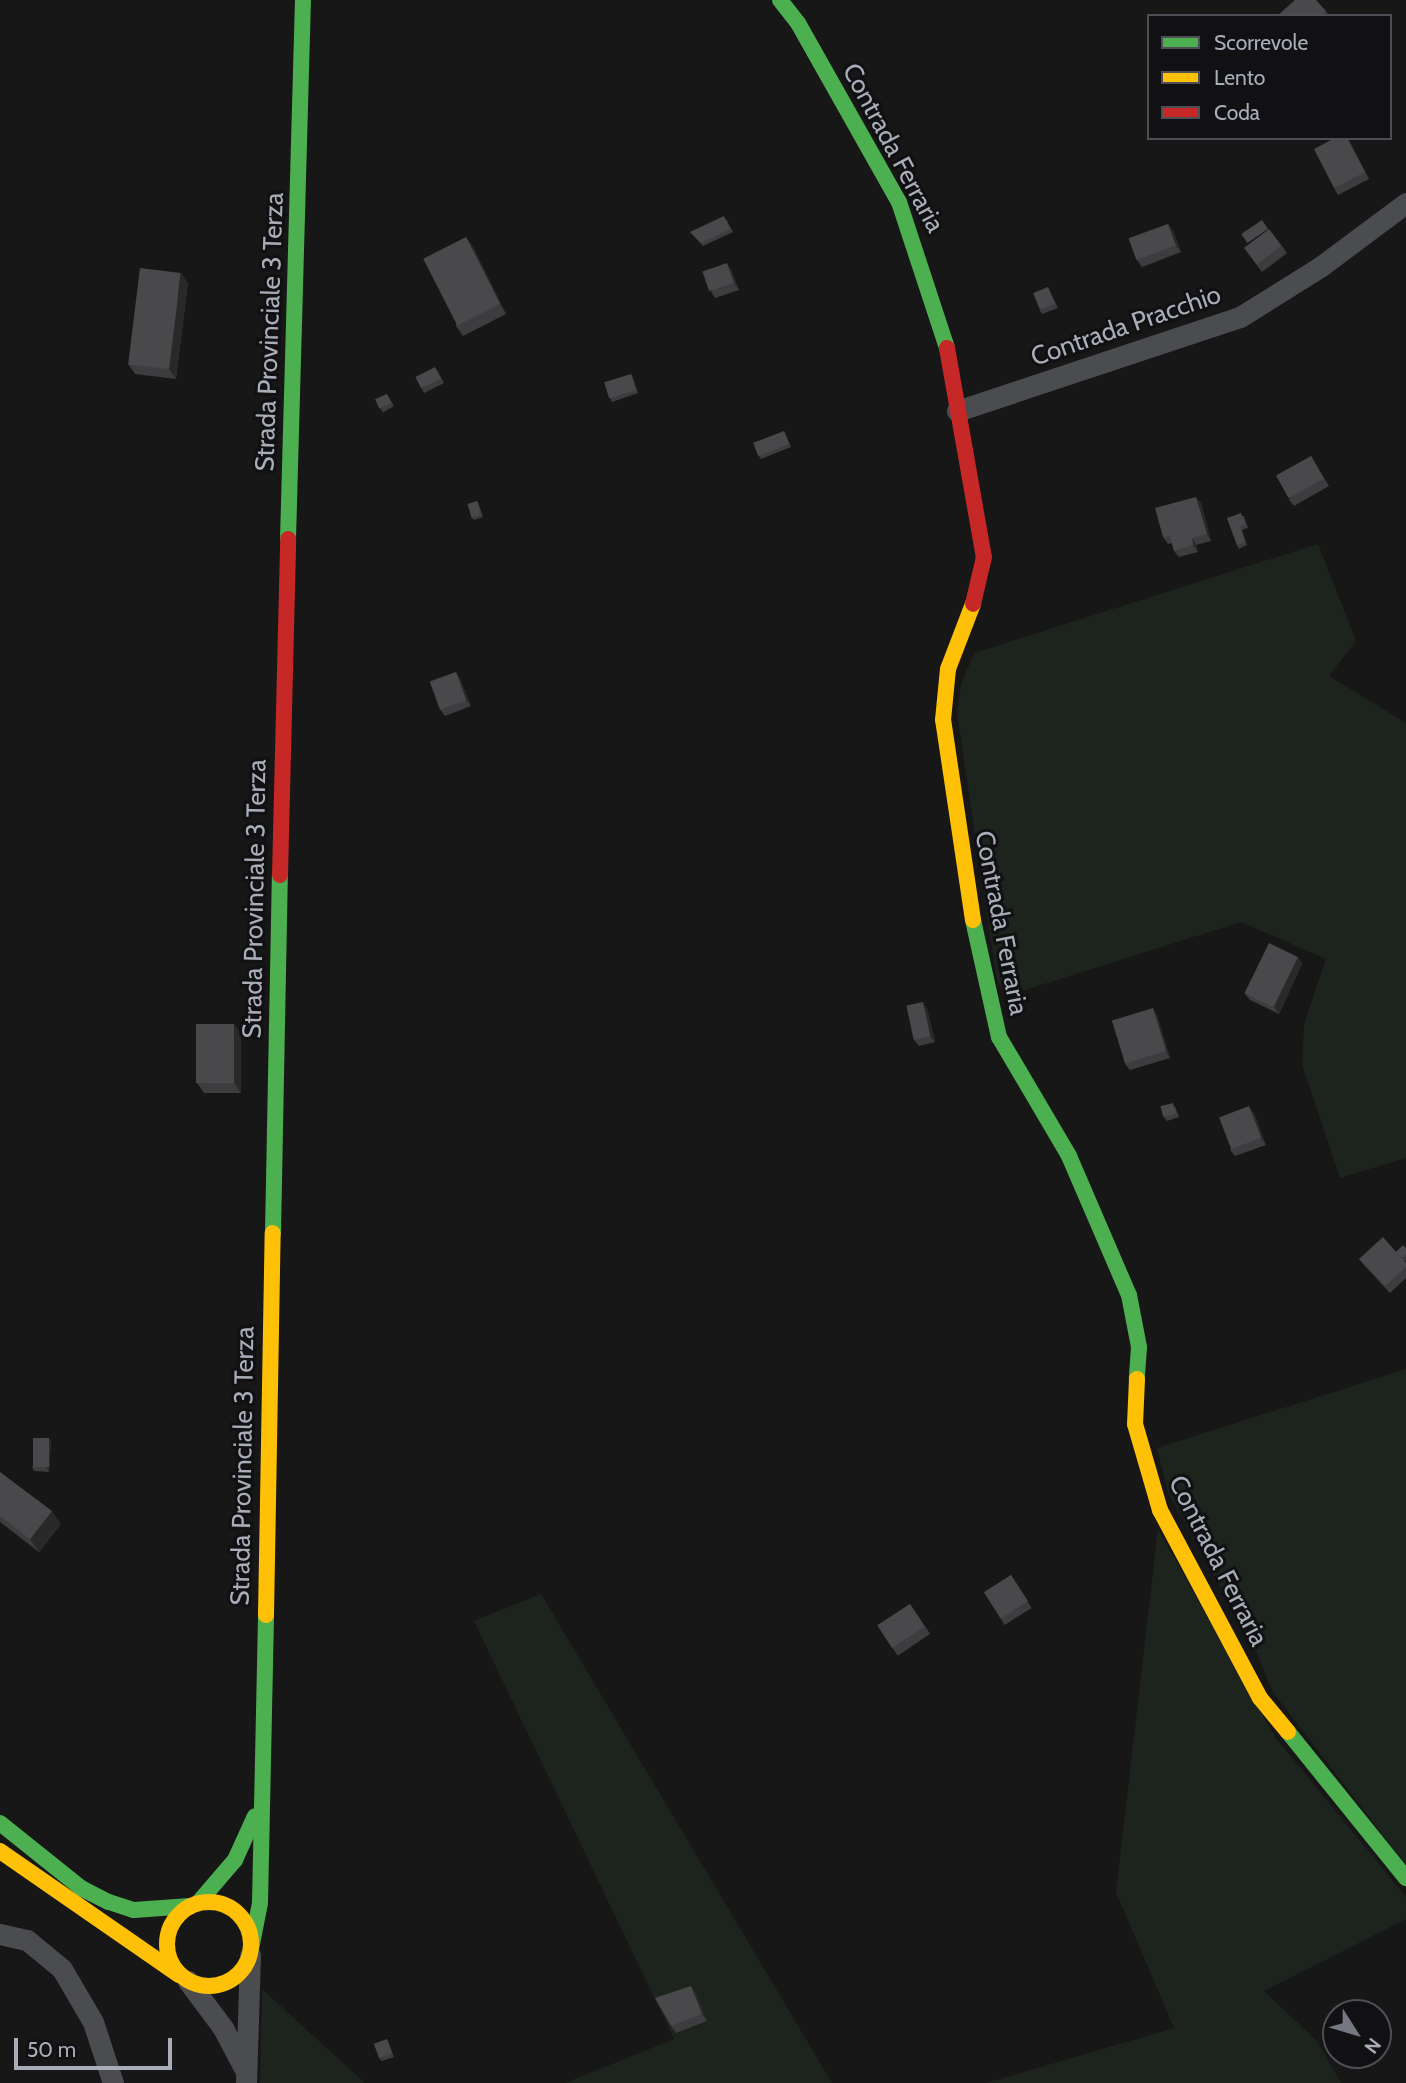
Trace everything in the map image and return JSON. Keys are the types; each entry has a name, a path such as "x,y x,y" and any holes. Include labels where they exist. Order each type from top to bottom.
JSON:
{"street":[{"name":"Strada Provinciale 3 Terza","path":"251,1952 260,1903 260,1800 303,0"},
{"name":"Contrada Ferraria","path":"780,0 798,23 899,202 930,280 985,557 971,614 948,669 943,720 962,863 991,1014 999,1037 1069,1156 1129,1295 1139,1347 1135,1424 1160,1510 1260,1698 1283,1732 1406,1878"},
{"name":"Contrada Pracchio","path":"957,411 1240,317 1320,267 1406,203"},
{"path":"245,2077 223,2028 168,1954 167,1940 171,1926 235,1860 260,1800"},
{"path":"0,1823 80,1888 110,1902 134,1910 194,1904 230,1907 246,1925 251,1952 245,2077"},
{"path":"0,1851 186,1979 222,1984 244,1968 251,1952"},
{"path":"0,1934 27,1940 62,1969 93,2022 113,2083"}],"shaded area":[{"path":"1318,544 1356,641 1329,676 1406,723 1406,1158 1340,1178 1302,1065 1304,1024 1326,959 1241,922 1006,996 997,981 957,713 961,684 974,653"},
{"path":"1406,1369 1406,1865 1272,1691 1256,1651 1168,1492 1157,1448"},
{"path":"1158,1529 1275,1737 1406,1897 1406,1919 1264,1991 1317,2041 1322,2050 1322,2069 1333,2069 1341,2083 986,2083 1174,2028 1116,1892"},
{"path":"541,1594 832,2083 565,2083 674,2039 474,1621"},
{"path":"262,1989 365,2083 260,2083"}],"building":[{"path":"1295,0 1316,0 1326,11 1323,14 1279,14"},
{"path":"1331,140 1348,140 1365,172 1334,188 1314,149"},
{"path":"724,216 730,229 701,243 690,232"},
{"path":"1262,220 1268,229 1247,243 1241,234"},
{"path":"1168,224 1176,246 1136,260 1129,238"},
{"path":"1269,229 1282,246 1257,264 1244,248"},
{"path":"466,237 500,304 457,326 423,259"},
{"path":"727,263 734,283 709,291 702,271"},
{"path":"140,268 181,273 169,369 128,364"},
{"path":"1048,287 1055,304 1040,310 1033,293"},
{"path":"435,367 441,379 421,389 415,377"},
{"path":"631,374 636,390 609,398 604,382"},
{"path":"387,394 391,403 379,408 375,399"},
{"path":"784,431 789,444 758,456 753,443"},
{"path":"1311,456 1324,479 1289,498 1276,475"},
{"path":"1196,497 1207,534 1192,538 1193,545 1174,551 1170,536 1163,537 1155,508"},
{"path":"477,501 481,514 472,517 467,504"},
{"path":"1241,513 1245,524 1240,527 1245,542 1237,545 1227,518"},
{"path":"456,672 466,700 440,710 430,682"},
{"path":"1269,943 1298,957 1273,1007 1244,993"},
{"path":"923,1002 930,1036 914,1040 906,1006"},
{"path":"1153,1008 1166,1051 1125,1064 1112,1021"},
{"path":"196,1024 234,1024 234,1083 196,1083"},
{"path":"1173,1103 1176,1114 1163,1117 1160,1106"},
{"path":"1249,1106 1261,1138 1231,1149 1219,1117"},
{"path":"1383,1237 1406,1263 1406,1267 1385,1286 1359,1259"},
{"path":"1403,1245 1406,1254 1402,1258 1396,1252"},
{"path":"33,1438 49,1438 49,1467 33,1467"},
{"path":"0,1472 52,1511 30,1539 0,1516"},
{"path":"1011,1575 1028,1601 1001,1618 984,1592"},
{"path":"910,1604 925,1627 892,1648 877,1625"},
{"path":"691,1986 702,2014 671,2026 655,1998"},
{"path":"387,2039 392,2053 379,2058 374,2044"}],"traffic: fast":[{"path":"288,539 303,0"},
{"path":"780,0 798,23 899,202 947,348"},
{"path":"273,1233 280,875"},
{"path":"973,920 999,1037 1069,1156 1129,1295 1139,1347 1137,1379"},
{"path":"251,1949 260,1903 266,1615"},
{"path":"1288,1732 1406,1878"},
{"path":"198,1903 235,1860 255,1816"},
{"path":"0,1823 81,1888 109,1902 134,1910 190,1906"}],"traffic: slow":[{"path":"973,604 948,669 943,720 973,920"},
{"path":"266,1615 273,1233"},
{"path":"1137,1379 1135,1424 1160,1510 1260,1698 1288,1732"},
{"path":"0,1851 179,1975"},
{"path":"209,1902 225,1905 239,1914 248,1928 251,1944 248,1960 239,1974 225,1983 209,1986 193,1983 179,1974 170,1960 167,1944 170,1928 179,1914 193,1905 209,1902"}],"traffic: jam":[{"path":"947,348 984,557 973,604"},
{"path":"280,875 288,539"}]}
